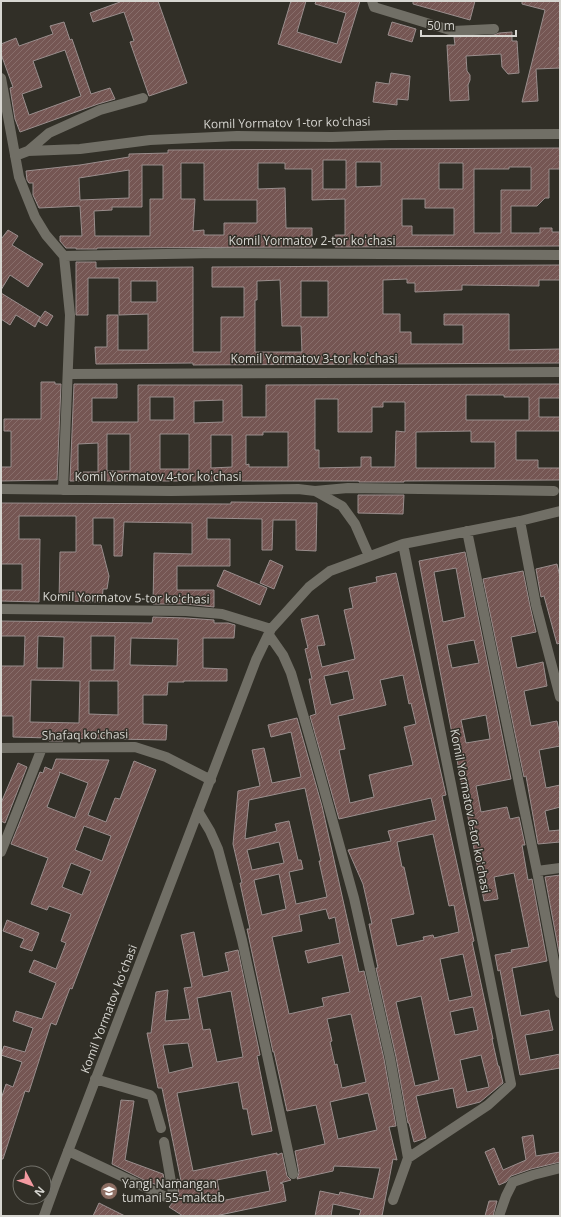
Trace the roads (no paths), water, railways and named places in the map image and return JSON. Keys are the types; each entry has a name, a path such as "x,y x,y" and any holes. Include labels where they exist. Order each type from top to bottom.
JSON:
{"street":[{"path":"372,1 374,7 453,31 494,29"},
{"path":"1,78 19,177 35,217 46,235 64,256 70,315 62,490"},
{"path":"28,151 49,133 100,110 143,98"},
{"name":"Komil Yormatov 1-tor koʻchasi","path":"15,156 28,151 80,149 150,140 237,136 332,137 391,135 560,134"},
{"name":"Komil Yormatov 2-tor koʻchasi","path":"64,256 216,253 560,255"},
{"name":"Komil Yormatov 3-tor koʻchasi","path":"68,374 560,372"},
{"name":"Komil Yormatov 4-tor koʻchasi","path":"1,489 298,489 315,492 348,488 554,491"},
{"name":"Komil Yormatov 4-tor koʻchasi","path":"315,492 342,506 349,515 369,556"},
{"name":"Komil Yormatov koʻchasi","path":"44,1216 256,660 270,632 309,586 330,571 404,544 520,521 560,511"},
{"path":"520,521 536,605 560,698"},
{"path":"467,532 537,871 560,993"},
{"name":"Komil Yormatov 6-tor koʻchasi","path":"404,544 511,1084 488,1105 408,1158"},
{"name":"Komil Yormatov 5-tor koʻchasi","path":"1,609 186,611 222,614 270,632"},
{"path":"270,632 291,673 309,735 354,898 390,1058 408,1158 393,1200"},
{"name":"Shafaq koʻchasi","path":"1,748 135,747 166,757 211,780"},
{"path":"1,852 42,748"},
{"path":"198,811 210,831 218,849 230,894 242,940 293,1174"},
{"path":"537,871 560,868"},
{"path":"96,1079 152,1097 161,1128"},
{"path":"68,1151 168,1198 173,1193 164,1142"},
{"path":"499,1216 506,1196 514,1182 560,1168"}],"place":[{"name":"Yangi Namangan tumani 55-maktab","path":"109,1191"}]}
